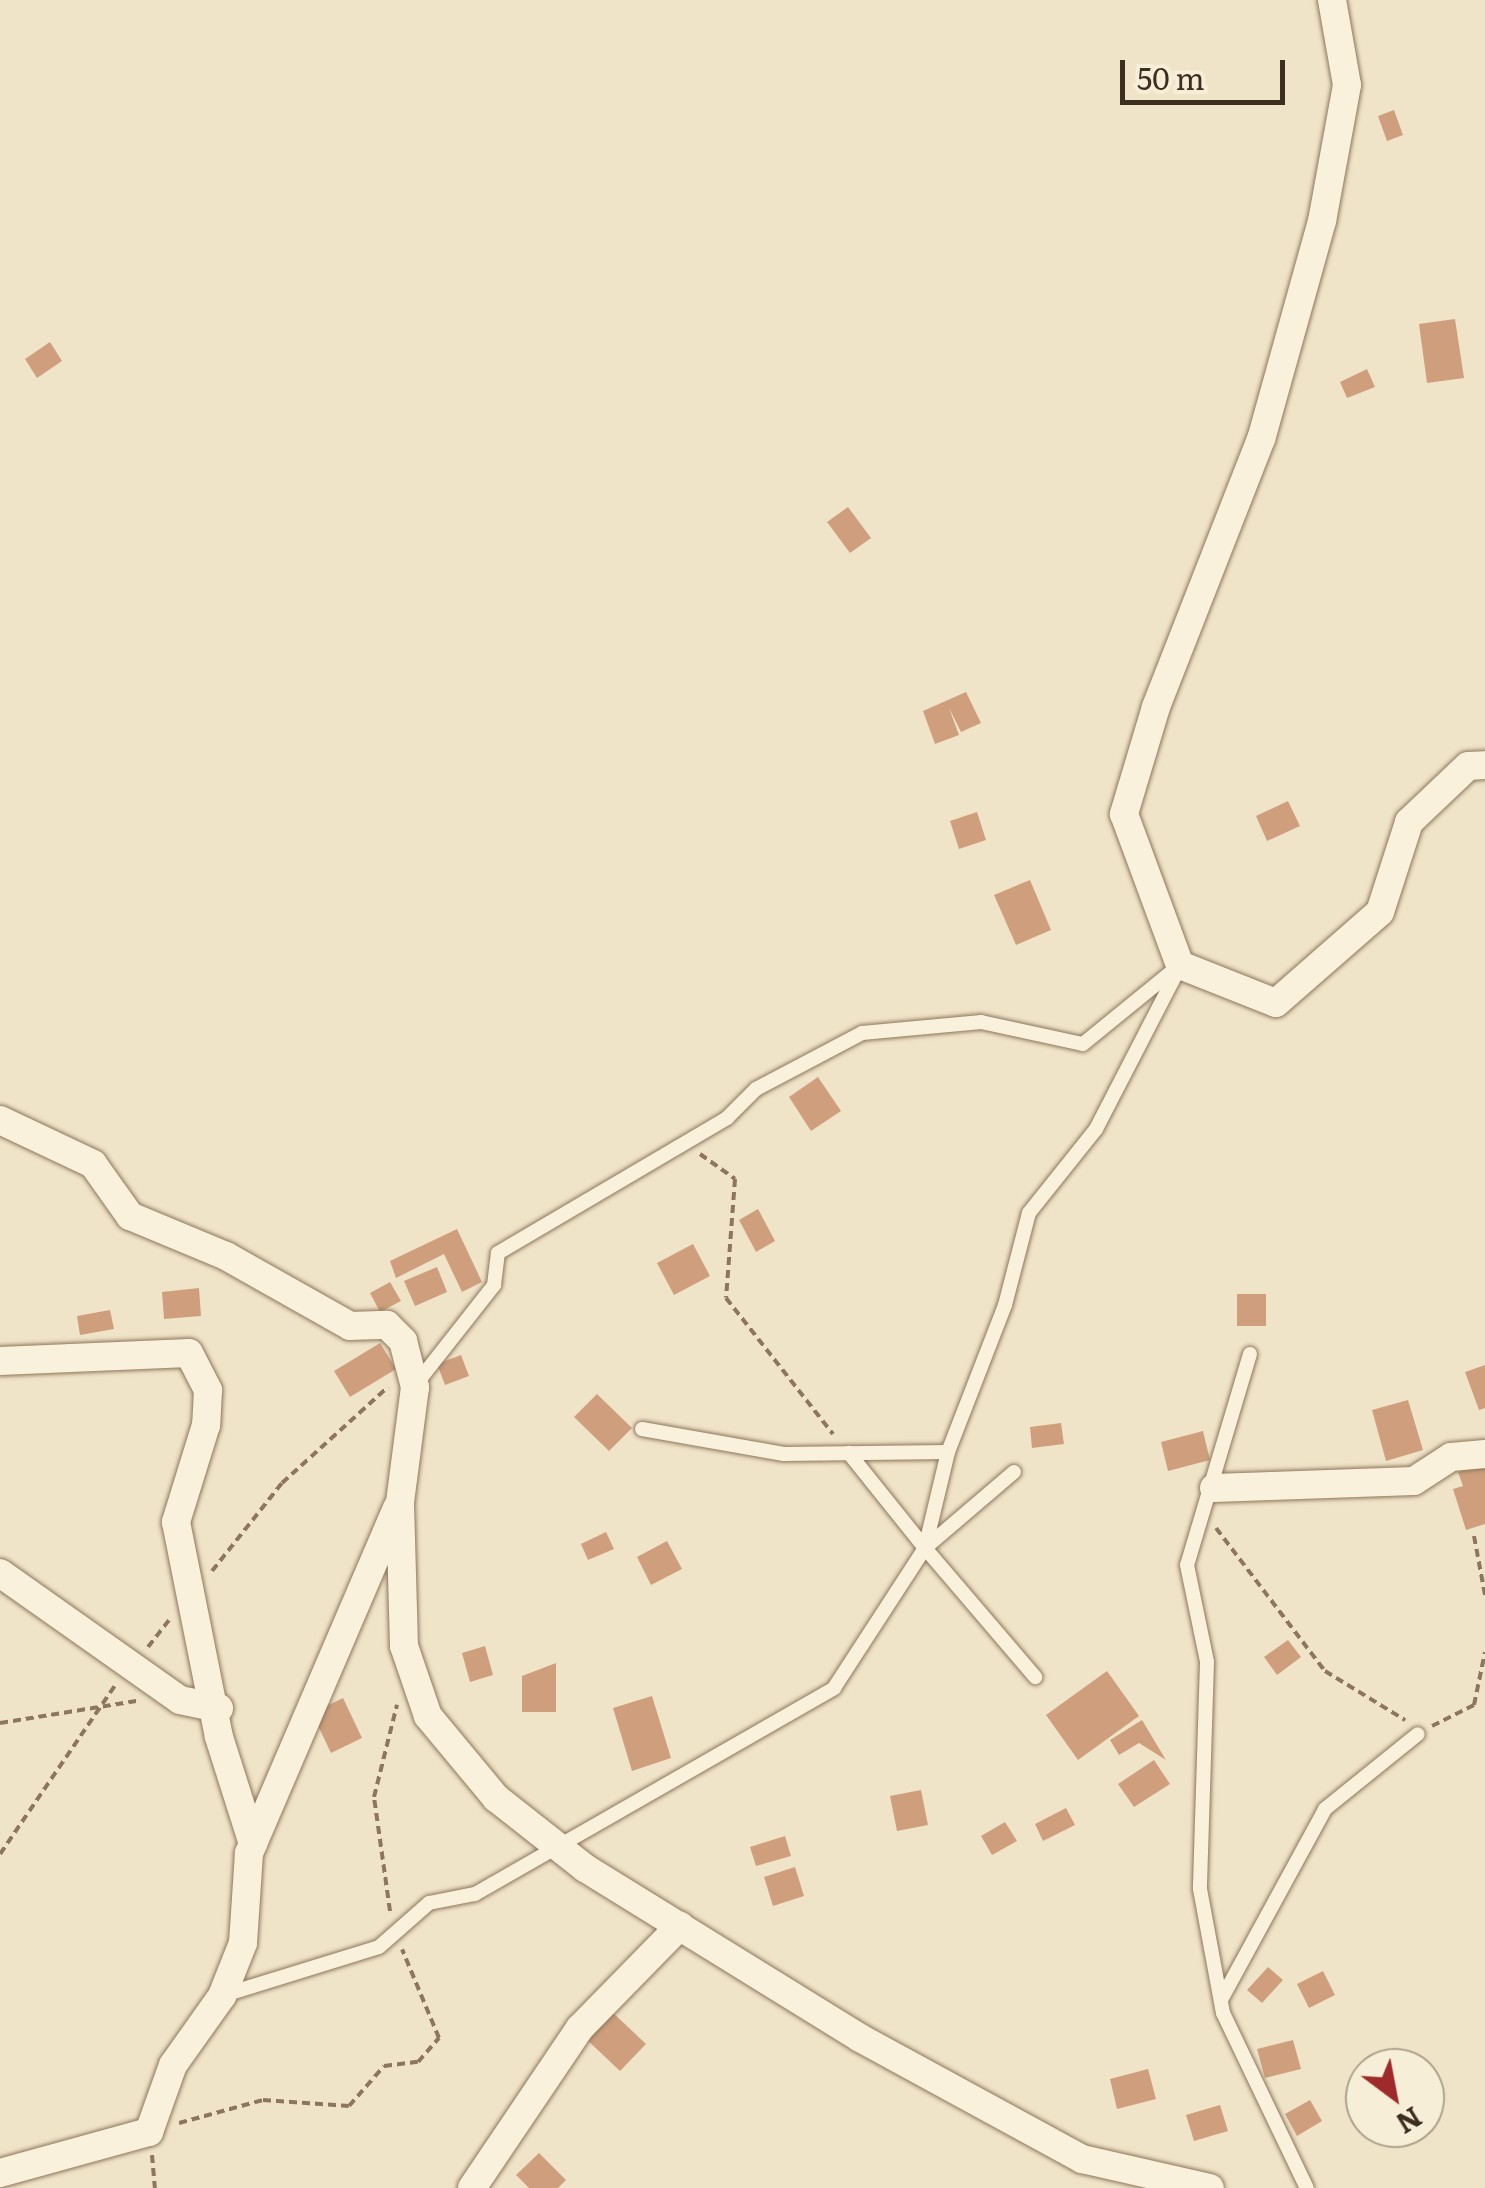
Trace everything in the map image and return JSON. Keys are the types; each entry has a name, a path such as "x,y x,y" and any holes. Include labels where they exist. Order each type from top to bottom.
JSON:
{"street":[{"path":"1332,0 1347,85 1322,220 1261,439 1156,707 1124,814 1180,965 1276,1002 1380,912 1409,822 1468,766 1485,765"},
{"path":"0,1120 93,1164 148,1226 226,1256 350,1326 387,1325 403,1342 416,1387 400,1502 404,1646 428,1716 496,1798 560,1848 860,2038 1082,2159 1210,2188"},
{"path":"0,1361 189,1352 208,1390 206,1425 176,1522 218,1708 218,1737 254,1844"},
{"path":"1210,1501 1414,1480 1451,1457 1485,1454"},
{"path":"0,2173 149,2132 172,2065 222,1996 243,1943 254,1844 400,1502"},
{"path":"0,1573 180,1700 218,1708"},
{"path":"472,2188 580,2028 680,1926"}],"lane":[{"path":"416,1387 494,1284 498,1253 862,1033 981,1022 1083,1044 1180,965"},
{"path":"926,1548 948,1452 1006,1304 1028,1213 1096,1129 1180,965"},
{"path":"1250,1354 1233,1391 1210,1501 1187,1566 1207,1662 1200,1890 1221,2000 1307,2188"},
{"path":"642,1428 784,1454 948,1452"},
{"path":"849,1454 1035,1676"},
{"path":"222,1996 379,1947 429,1903 475,1894 834,1688 926,1548 1014,1472"},
{"path":"1221,2000 1325,1809 1418,1734"}],"path":[{"path":"681,1141 735,1179 726,1298 849,1454"},
{"path":"1210,1501 1324,1671 1386,1701 1418,1734 1474,1705 1485,1652"},
{"path":"1474,1536 1485,1596"},
{"path":"155,2188 149,2132 263,2100 350,2106 384,2066 418,2062 439,2038 396,1932 374,1797 398,1696"},
{"path":"0,1724 141,1701"}],"building":[{"path":"1394,110 1403,135 1387,141 1378,116"},
{"path":"1455,319 1464,378 1427,383 1419,324"},
{"path":"50,342 62,361 37,378 25,359"},
{"path":"1367,369 1375,387 1347,398 1340,382"},
{"path":"848,507 871,538 850,553 827,522"},
{"path":"966,692 981,723 961,732 949,708 959,735 935,744 923,711"},
{"path":"1288,801 1300,826 1267,841 1256,816"},
{"path":"977,812 986,840 959,849 950,821"},
{"path":"1030,880 1051,930 1016,945 994,895"},
{"path":"818,1077 841,1111 811,1131 789,1097"},
{"path":"758,1209 775,1241 756,1252 739,1220"},
{"path":"457,1229 482,1282 462,1292 444,1254 396,1278 390,1261"},
{"path":"693,1244 710,1276 674,1295 657,1263"},
{"path":"437,1267 447,1292 415,1306 404,1281"},
{"path":"390,1282 401,1301 380,1312 370,1293"},
{"path":"199,1288 201,1316 164,1319 162,1292"},
{"path":"1237,1294 1266,1294 1266,1326 1237,1326"},
{"path":"110,1310 114,1329 80,1335 77,1316"},
{"path":"380,1343 396,1369 350,1397 334,1371"},
{"path":"461,1355 469,1376 445,1385 437,1364"},
{"path":"1485,1365 1485,1408 1479,1410 1465,1372"},
{"path":"597,1394 632,1428 609,1451 574,1417"},
{"path":"1408,1400 1423,1450 1386,1461 1372,1410"},
{"path":"1061,1423 1064,1444 1032,1448 1030,1427"},
{"path":"1203,1431 1210,1460 1168,1471 1161,1442"},
{"path":"1485,1464 1485,1524 1466,1530 1453,1489 1463,1486 1458,1472"},
{"path":"606,1532 614,1549 588,1560 581,1544"},
{"path":"667,1541 682,1569 651,1585 637,1557"},
{"path":"1288,1640 1301,1657 1277,1675 1264,1657"},
{"path":"485,1646 493,1675 470,1682 462,1653"},
{"path":"556,1663 556,1712 522,1712 522,1676"},
{"path":"1107,1671 1139,1716 1078,1760 1046,1715"},
{"path":"652,1696 671,1758 632,1771 613,1708"},
{"path":"343,1698 362,1738 331,1753 312,1713"},
{"path":"1142,1720 1166,1760 1139,1743 1119,1755 1110,1740"},
{"path":"1154,1760 1170,1784 1134,1807 1118,1784"},
{"path":"921,1790 928,1825 897,1831 890,1796"},
{"path":"1066,1808 1075,1825 1043,1841 1035,1824"},
{"path":"1005,1822 1017,1841 992,1855 981,1836"},
{"path":"785,1836 791,1856 756,1866 750,1847"},
{"path":"795,1867 804,1896 773,1906 764,1877"},
{"path":"1268,1967 1283,1980 1262,2003 1247,1990"},
{"path":"1323,1971 1335,1995 1309,2008 1297,1984"},
{"path":"610,2010 646,2044 620,2071 585,2038"},
{"path":"1293,2040 1301,2069 1265,2078 1257,2049"},
{"path":"1148,2069 1156,2099 1117,2109 1110,2079"},
{"path":"1310,2100 1322,2121 1297,2136 1285,2114"},
{"path":"1220,2105 1228,2131 1194,2141 1186,2115"},
{"path":"539,2153 566,2180 558,2188 529,2188 516,2175"}]}
